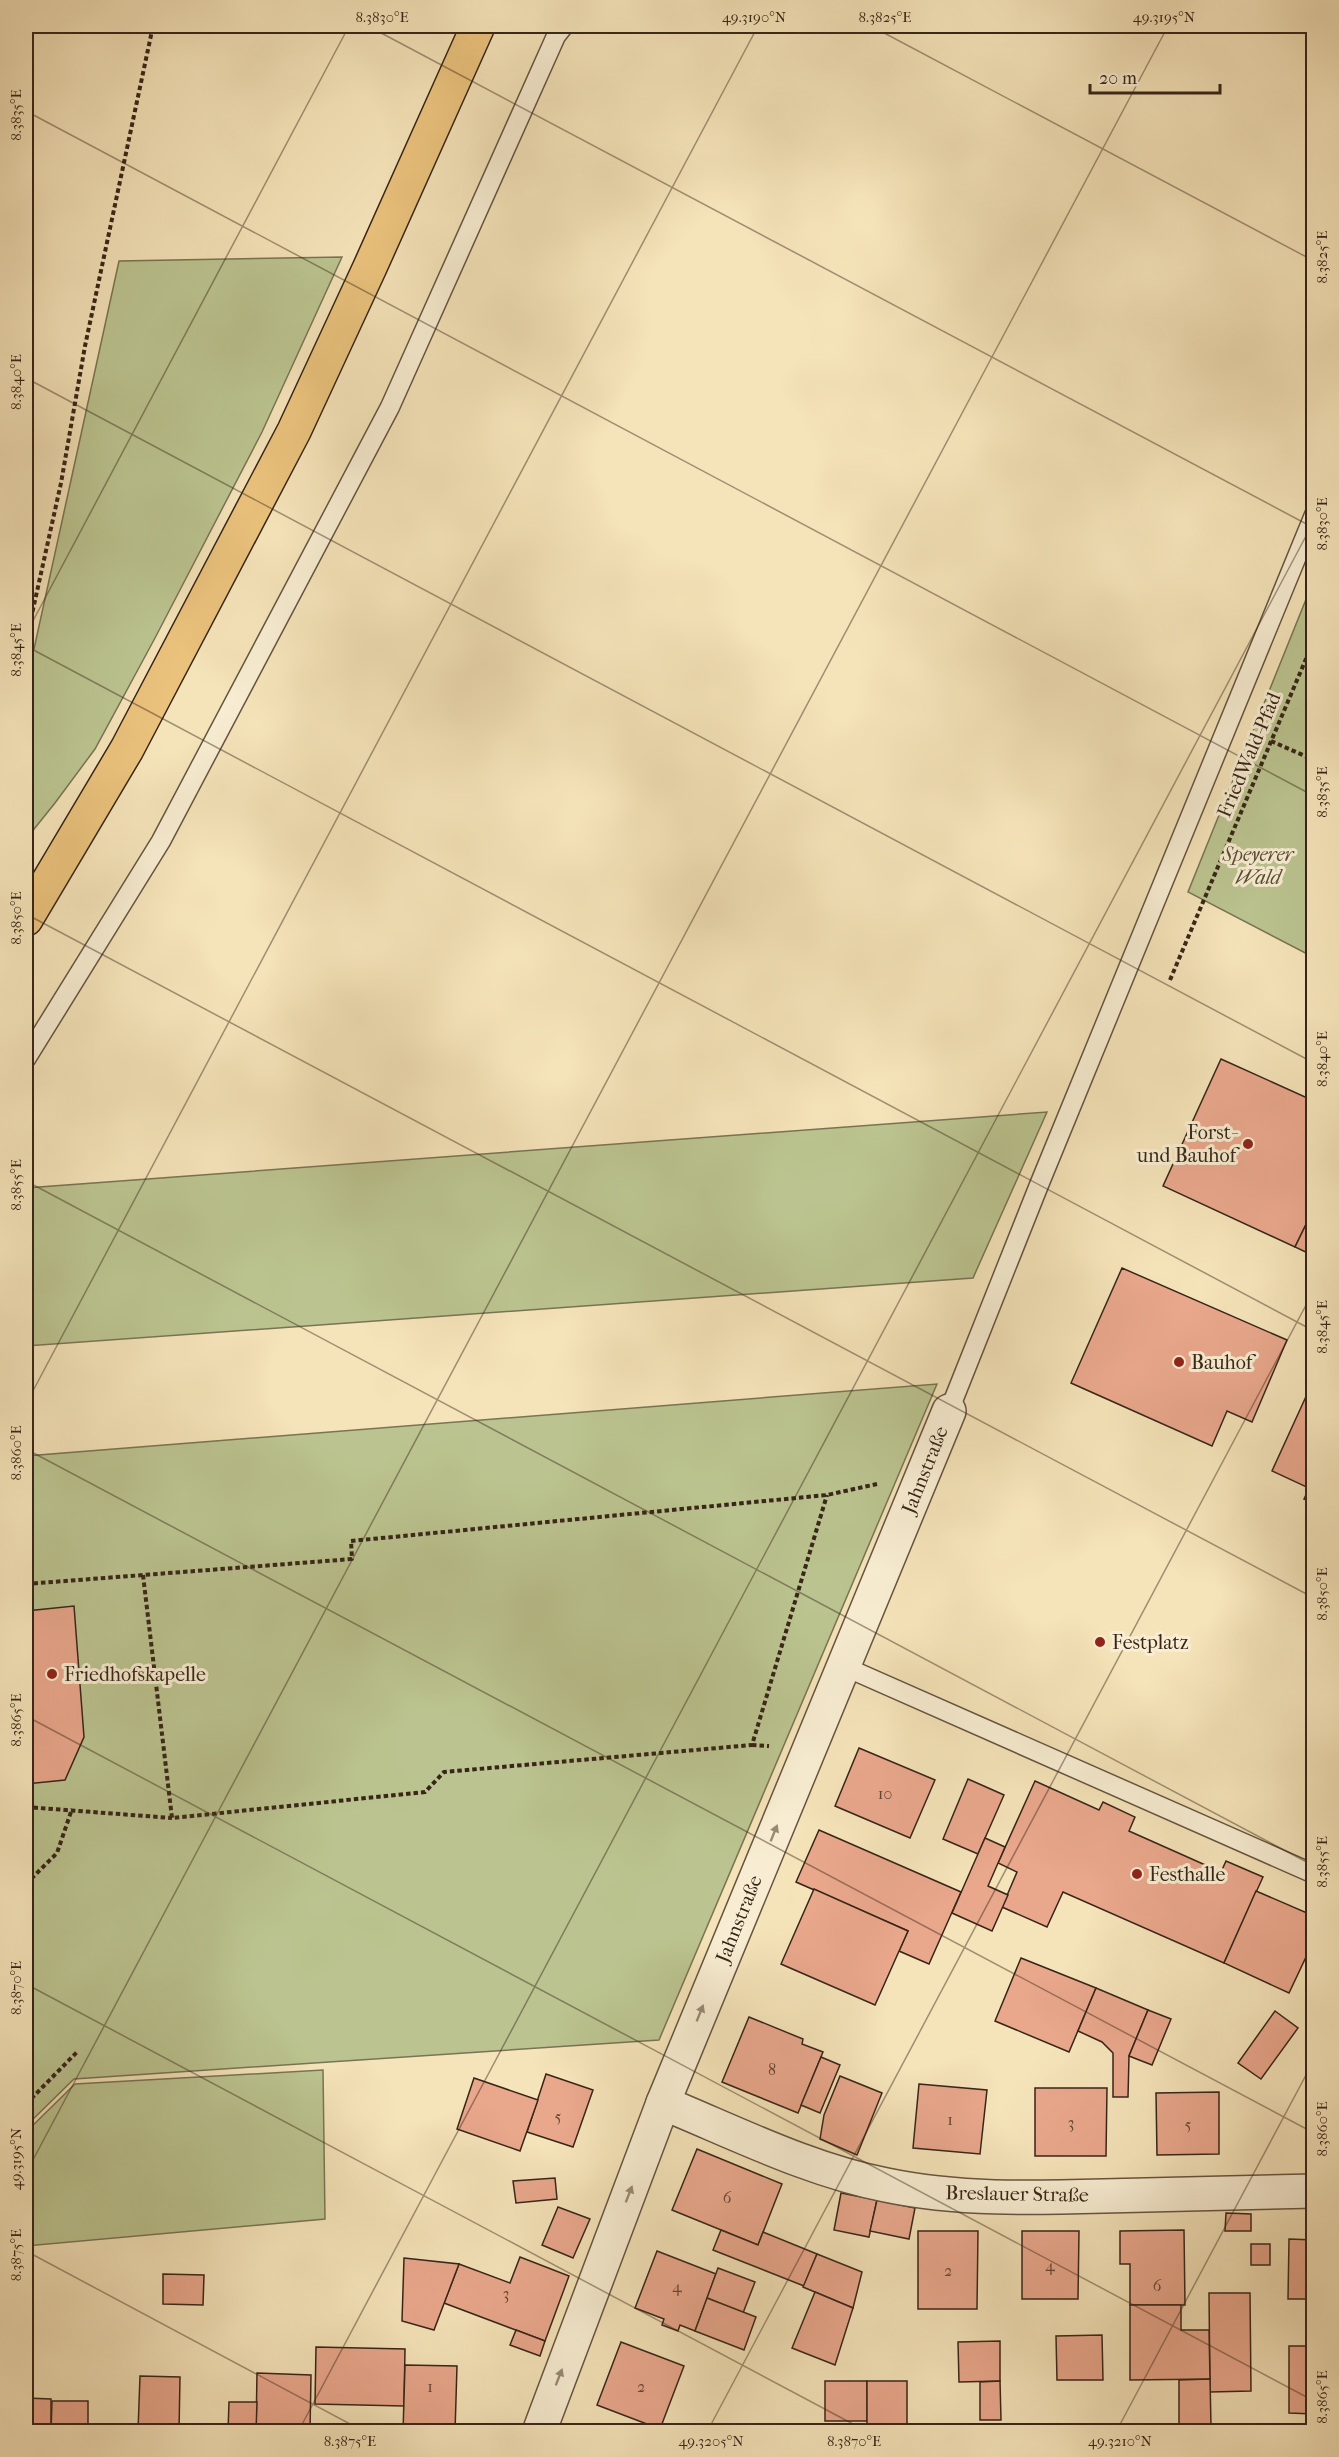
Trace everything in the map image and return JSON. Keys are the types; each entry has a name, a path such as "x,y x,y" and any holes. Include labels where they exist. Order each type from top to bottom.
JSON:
{"main road":[{"path":"26,919 127,749 294,431 478,26"}],"street":[{"name":"Jahnstraße","path":"539,2432 663,2103 949,1411"},
{"name":"Breslauer Straße","path":"663,2103 829,2169 884,2185 926,2192 971,2197 1033,2198 1314,2191"}],"lane":[{"path":"26,1059 161,841 390,407 555,36 564,26"},
{"path":"949,1411 1034,1196 1314,515"},
{"path":"843,1666 1314,1874"}],"path":[{"path":"26,640 61,483 85,346 153,26"},
{"name":"FriedWald-Pfad","path":"1170,980 1314,640"},
{"path":"1271,741 1314,760"},
{"path":"26,1584 352,1559 351,1540 827,1495 925,1472"},
{"path":"26,1807 172,1818 424,1792 444,1772 752,1745 827,1495"},
{"path":"143,1575 172,1818"},
{"path":"26,1884 57,1853 72,1809"},
{"path":"26,2104 78,2051"}],"green space":[{"path":"342,257 262,432 95,749 26,839 26,659 34,649 119,261"},
{"name":"Speyerer Wald","path":"1313,582 1313,957 1188,892"},
{"path":"1047,1112 973,1278 26,1346 26,1188"},
{"path":"937,1384 659,2040 74,2079 26,2126 26,1456"},
{"path":"323,2070 325,2219 26,2246 26,2132 75,2084"}],"building":[{"name":"Forst- und Bauhof","path":"1221,1059 1314,1101 1314,1208 1295,1247 1163,1186"},
{"path":"1314,1208 1314,1256 1295,1247"},
{"name":"Bauhof","path":"1122,1268 1287,1340 1252,1422 1227,1411 1212,1446 1071,1383"},
{"path":"1314,1379 1314,1503 1304,1499 1309,1488 1272,1471"},
{"name":"Friedhofskapelle","path":"74,1606 84,1737 65,1780 26,1784 26,1611"},
{"path":"859,1748 935,1780 910,1838 835,1806"},
{"path":"968,1779 1004,1795 978,1854 943,1839"},
{"name":"Festhalle","path":"1035,1781 1099,1810 1103,1802 1135,1817 1129,1831 1221,1872 1226,1861 1263,1877 1224,1963 1063,1892 1047,1927 1002,1907 1017,1872 998,1863"},
{"path":"819,1830 961,1892 929,1964 899,1951 908,1931 796,1882"},
{"path":"985,1838 1005,1847 988,1886 1008,1895 992,1931 952,1913"},
{"path":"814,1889 908,1931 875,2005 781,1964"},
{"path":"1256,1891 1314,1916 1314,1940 1289,1993 1224,1963"},
{"path":"1021,1958 1096,1988 1069,2052 995,2021"},
{"path":"1096,1988 1148,2010 1129,2056 1128,2097 1113,2097 1113,2053 1102,2042 1078,2031"},
{"path":"1148,2010 1171,2019 1152,2065 1129,2056"},
{"path":"1275,2011 1298,2028 1261,2079 1238,2063"},
{"path":"749,2017 803,2039 802,2044 823,2052 798,2113 722,2082"},
{"path":"821,2057 840,2065 820,2113 801,2105"},
{"path":"546,2074 593,2090 573,2147 527,2132"},
{"path":"840,2076 882,2093 857,2155 820,2139 824,2115"},
{"path":"474,2078 538,2100 520,2151 457,2129"},
{"path":"919,2084 987,2090 980,2154 913,2148"},
{"path":"1035,2088 1107,2088 1106,2156 1035,2156"},
{"path":"1219,2092 1219,2154 1157,2155 1156,2093"},
{"path":"697,2149 782,2184 758,2245 672,2210"},
{"path":"555,2178 557,2199 516,2203 513,2181"},
{"path":"841,2193 877,2200 869,2237 834,2230"},
{"path":"877,2200 915,2208 909,2239 870,2231"},
{"path":"558,2207 590,2219 573,2258 542,2245"},
{"path":"1226,2213 1251,2214 1251,2231 1225,2231"},
{"path":"721,2230 758,2245 763,2232 817,2254 804,2286 713,2250"},
{"path":"1184,2230 1185,2305 1130,2305 1130,2264 1120,2264 1120,2231"},
{"path":"918,2231 978,2231 977,2309 918,2309"},
{"path":"1022,2231 1079,2231 1078,2299 1022,2299"},
{"path":"1289,2239 1314,2240 1314,2299 1288,2299"},
{"path":"1251,2244 1270,2244 1270,2265 1251,2265"},
{"path":"657,2251 716,2274 695,2331 680,2325 678,2331 662,2325 664,2319 635,2308"},
{"path":"817,2254 862,2272 853,2308 803,2287"},
{"path":"520,2257 569,2276 545,2341 444,2303 459,2264 510,2283"},
{"path":"404,2258 459,2264 434,2330 402,2321"},
{"path":"718,2268 755,2282 743,2313 707,2298"},
{"path":"163,2274 204,2275 203,2305 163,2304"},
{"path":"815,2292 853,2308 835,2365 792,2348"},
{"path":"1209,2293 1250,2293 1251,2391 1210,2392"},
{"path":"707,2298 756,2317 744,2350 695,2331"},
{"path":"1130,2305 1181,2305 1181,2330 1209,2330 1210,2379 1130,2380"},
{"path":"516,2330 545,2341 540,2356 510,2345"},
{"path":"1102,2335 1103,2380 1057,2380 1056,2336"},
{"path":"1000,2341 1000,2381 959,2382 958,2342"},
{"path":"621,2342 684,2366 660,2429 597,2405"},
{"path":"1289,2346 1314,2346 1314,2414 1289,2413"},
{"path":"316,2347 405,2349 404,2406 315,2404"},
{"path":"405,2365 457,2366 455,2432 403,2432"},
{"path":"257,2373 311,2375 310,2432 256,2431"},
{"path":"140,2376 180,2377 179,2431 138,2431"},
{"path":"1210,2379 1211,2426 1179,2426 1179,2380"},
{"path":"825,2381 867,2381 867,2421 825,2421"},
{"path":"867,2381 907,2381 907,2427 867,2427"},
{"path":"1000,2381 1001,2420 980,2420 980,2382"},
{"path":"26,2398 51,2399 51,2432 26,2432"},
{"path":"52,2401 88,2401 88,2432 51,2432"},
{"path":"229,2402 257,2402 256,2432 228,2432"},
{"path":"709,2426 723,2432 707,2432"}],"place":[{"name":"Forst- und Bauhof","path":"1248,1144"},
{"name":"Bauhof","path":"1179,1362"},
{"name":"Festplatz","path":"1100,1642"},
{"name":"Friedhofskapelle","path":"52,1674"},
{"name":"Festhalle","path":"1137,1874"}]}
